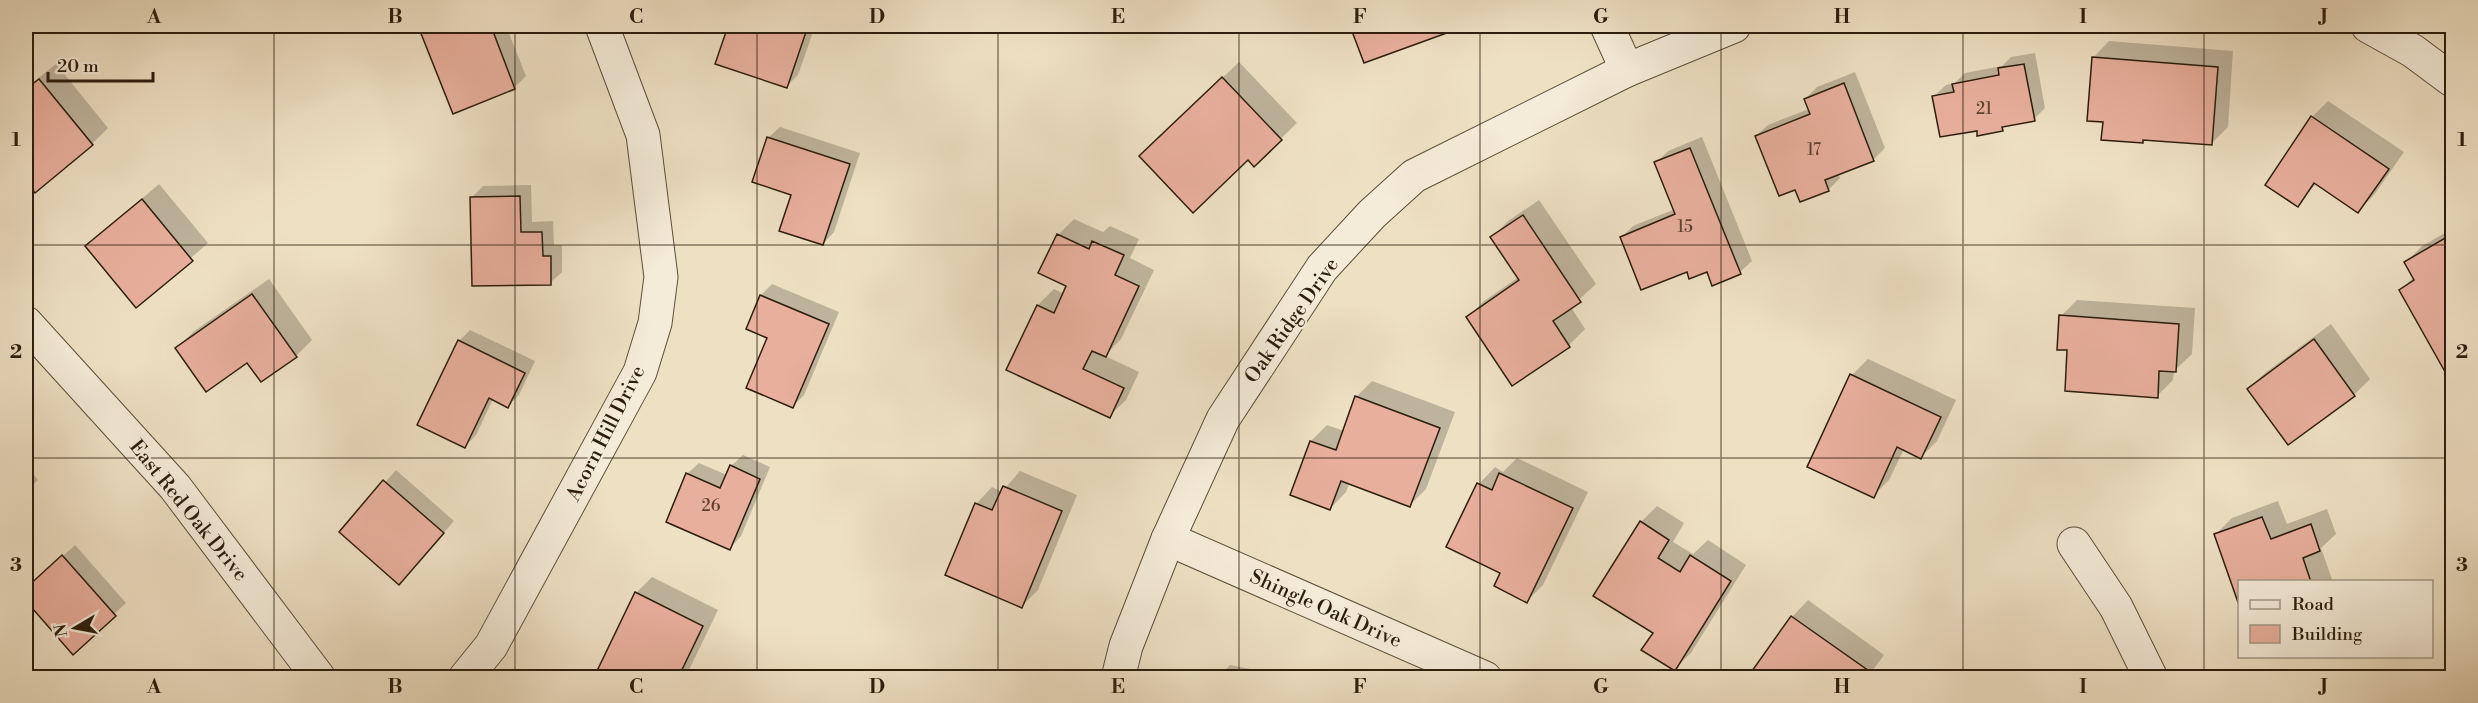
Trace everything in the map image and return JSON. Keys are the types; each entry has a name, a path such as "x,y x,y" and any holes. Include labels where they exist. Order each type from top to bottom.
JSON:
{"street":[{"name":"Acorn Hill Drive","path":"465,678 491,646 640,372 655,322 661,277 643,135 602,26"},
{"path":"1608,26 1627,70"},
{"name":"Oak Ridge Drive","path":"1118,678 1126,646 1168,539 1223,419 1322,268 1372,214 1414,176 1627,70 1734,26"},
{"path":"2368,26 2414,51 2452,80"},
{"name":"East Red Oak Drive","path":"26,323 175,487 319,678"},
{"name":"Shingle Oak Drive","path":"1168,539 1485,678"},
{"path":"2074,544 2116,607 2151,678"}],"building":[{"path":"418,26 491,26 515,89 453,114"},
{"path":"728,26 808,26 787,88 715,64"},
{"path":"1350,26 1466,26 1364,63"},
{"path":"2092,57 2218,67 2212,145 2143,140 2143,143 2101,140 2103,122 2087,121"},
{"path":"2024,64 2035,121 2002,127 2003,131 1977,136 1977,131 1940,137 1932,96 1954,92 1952,84 1999,75 1998,68"},
{"path":"1222,77 1282,140 1254,167 1248,160 1193,213 1139,156"},
{"path":"39,79 93,145 35,193 26,181 26,89"},
{"path":"1844,83 1874,161 1825,180 1829,191 1800,202 1795,190 1779,196 1755,136 1810,114 1804,99"},
{"path":"2311,116 2389,169 2358,213 2314,183 2298,207 2265,185"},
{"path":"767,137 850,164 823,245 779,231 791,195 752,182"},
{"path":"1690,148 1741,274 1712,286 1707,272 1689,279 1687,272 1641,290 1620,237 1675,214 1654,162"},
{"path":"520,196 521,232 542,232 543,256 551,256 551,285 472,286 470,197"},
{"path":"142,199 193,261 136,308 85,246"},
{"path":"1523,215 1581,302 1553,321 1570,347 1512,386 1466,317 1519,280 1490,237"},
{"path":"1057,234 1089,249 1092,241 1124,255 1115,275 1139,286 1106,357 1092,351 1083,369 1124,388 1110,418 1006,370 1037,305 1054,313 1066,286 1038,273"},
{"path":"2452,234 2452,365 2444,370 2399,290 2414,280 2404,262"},
{"path":"252,294 297,357 261,382 247,363 206,392 175,348"},
{"path":"760,295 829,324 793,408 746,388 767,338 746,329"},
{"path":"2059,315 2179,324 2176,372 2159,371 2158,398 2065,391 2067,350 2057,350"},
{"path":"2314,339 2355,396 2288,445 2247,389"},
{"path":"458,340 525,373 508,408 489,398 465,448 417,425"},
{"path":"1850,374 1941,417 1921,459 1897,447 1874,498 1807,467"},
{"path":"1355,396 1440,428 1410,507 1341,481 1330,510 1290,495 1310,441 1336,450"},
{"path":"730,465 760,479 730,550 666,522 686,473 720,488"},
{"path":"1499,473 1573,508 1527,603 1494,586 1500,573 1446,547 1477,483 1492,490"},
{"path":"383,480 444,533 399,585 339,532"},
{"path":"1003,486 1062,511 1022,608 945,575 975,503 992,510"},
{"path":"2262,517 2271,539 2311,524 2320,551 2303,558 2310,580 2238,580 2238,602 2214,534"},
{"path":"1640,521 1669,540 1658,558 1680,572 1690,555 1731,581 1675,671 1641,650 1653,633 1593,596"},
{"path":"62,555 116,616 73,655 26,601 26,588"},
{"path":"635,592 703,626 678,678 604,678 596,673"},
{"path":"1791,616 1869,671 1864,678 1747,678"}]}
